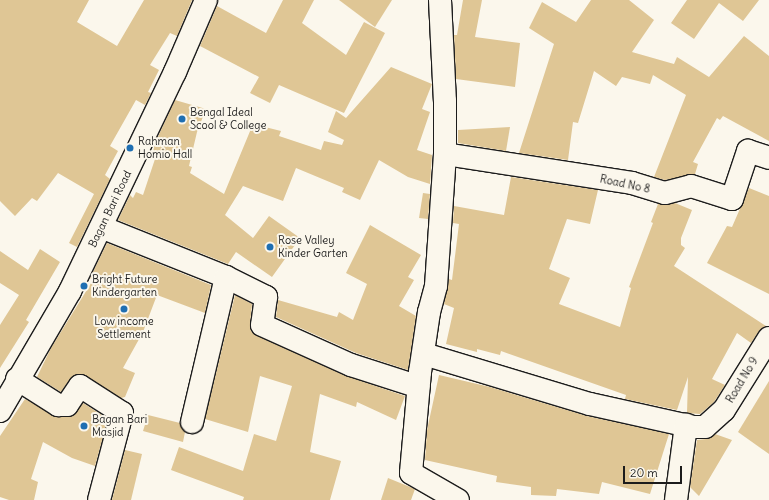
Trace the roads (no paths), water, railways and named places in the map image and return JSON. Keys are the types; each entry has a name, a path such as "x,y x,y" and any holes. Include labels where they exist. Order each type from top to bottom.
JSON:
{"street":[{"name":"Bagan Bari Road","path":"0,411 17,379 70,291 175,72 206,0"},
{"path":"440,0 445,101 445,154 436,286 429,312 419,387 411,473 458,500"},
{"name":"Road No 8","path":"445,154 632,183 665,193 691,186 732,199 748,151 769,158"},
{"path":"101,227 226,277 266,297 262,325 351,365 419,387"},
{"path":"192,422 226,277"},
{"name":"Road No 9","path":"686,426 705,427 714,421 724,410 769,338"},
{"path":"424,354 590,404 686,426 676,500"},
{"path":"17,379 58,405 68,405 80,386 122,413 99,500"}],"place":[{"name":"Bengal Ideal Scool & College","path":"182,119"},
{"name":"Rahman Homio Hall","path":"130,148"},
{"name":"Rose Valley Kinder Garten","path":"270,247"},
{"name":"Bright Future Kindergarten","path":"84,286"},
{"name":"Low income Settlement","path":"124,309"},
{"name":"Bagan Bari Masjid","path":"84,426"}]}
